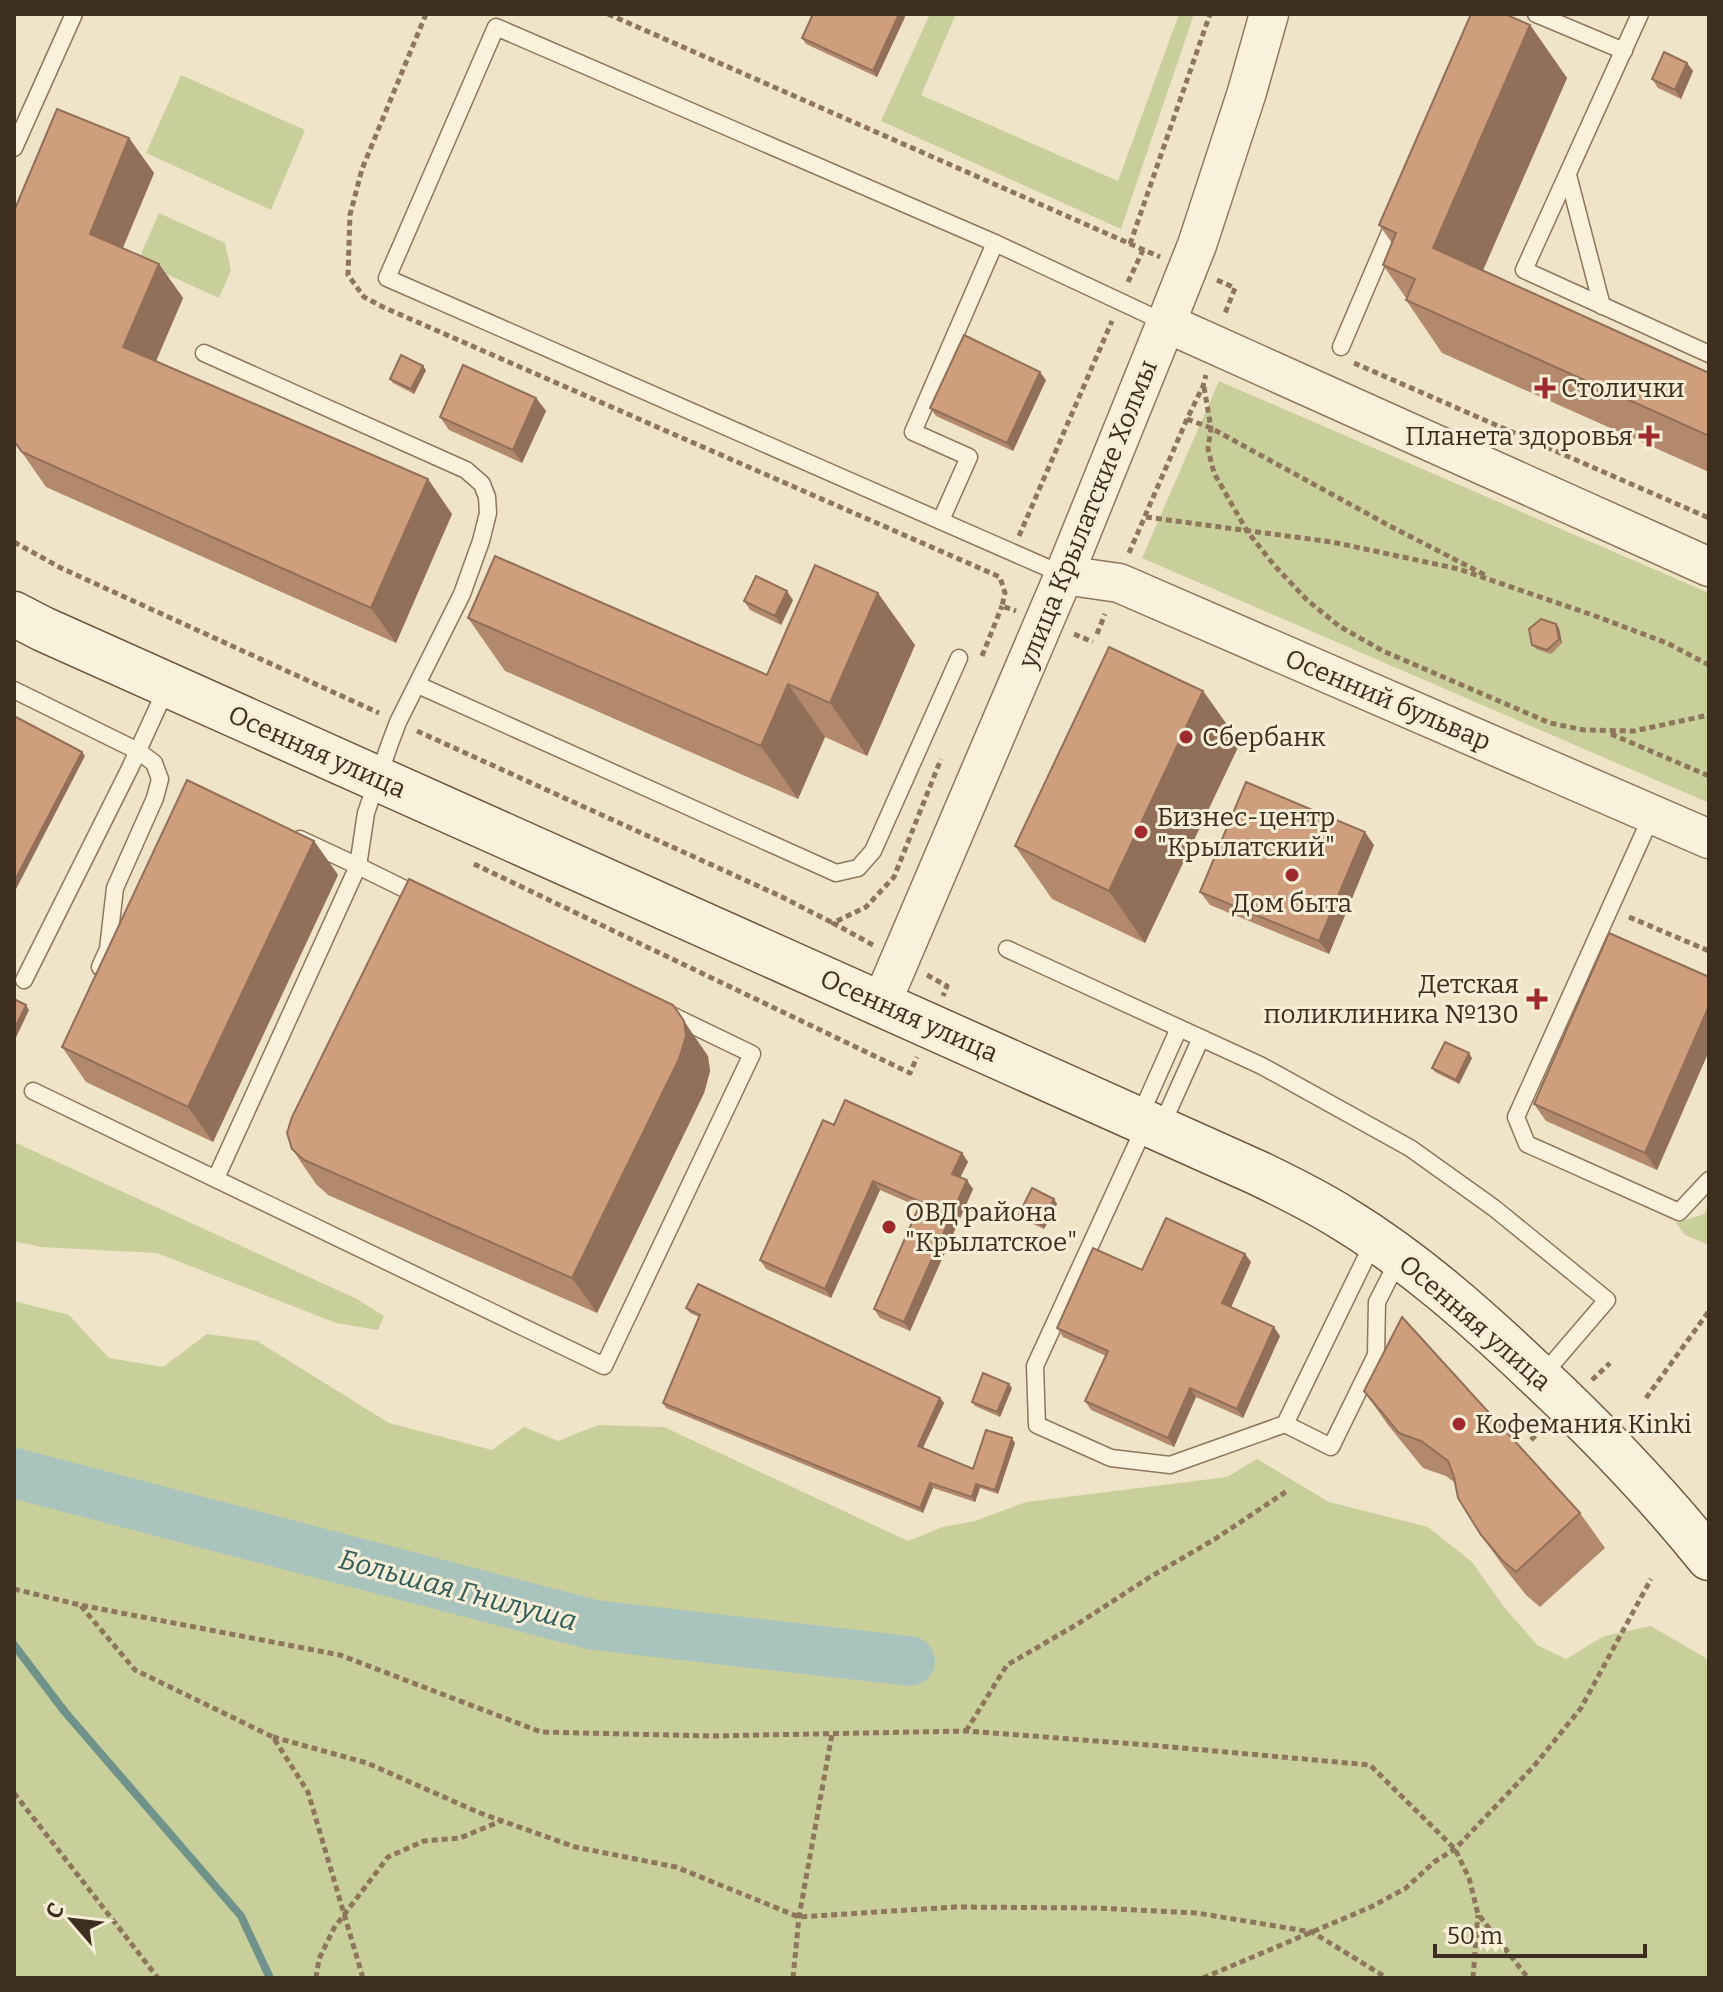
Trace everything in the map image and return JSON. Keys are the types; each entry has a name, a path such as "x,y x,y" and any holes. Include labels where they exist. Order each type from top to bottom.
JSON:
{"main road":[{"name":"Осенняя улица","path":"14,614 1299,1193 1387,1249 1468,1311 1620,1456 1709,1558"}],"street":[{"name":"улица Крылатские Холмы","path":"881,1004 1064,575 1166,323 1247,92 1269,14"},
{"path":"1166,323 1709,567"},
{"name":"Осенний бульвар","path":"1064,575 1119,583 1709,839"}],"lane":[{"path":"14,148 74,14"},
{"path":"1536,14 1624,51"},
{"path":"1640,14 1524,270 1709,354"},
{"path":"1064,575 387,278 496,27 995,243 1166,323"},
{"path":"1568,175 1602,306"},
{"path":"1341,347 1403,202"},
{"path":"941,520 969,457 913,432 995,243"},
{"path":"204,353 466,470 482,484 488,513 462,594 398,722 377,779 366,813 358,866 216,1178"},
{"path":"418,685 836,873 858,868 873,851 959,658"},
{"path":"24,980 168,685"},
{"path":"14,690 138,751 154,763 160,779 155,798 115,888 108,949 96,977"},
{"path":"1652,815 1516,1117 1527,1144 1679,1212 1709,1180"},
{"path":"288,833 444,908"},
{"path":"1007,949 1262,1066 1410,1148 1494,1208 1607,1300 1540,1378"},
{"path":"33,1091 604,1366 752,1054 654,1007"},
{"path":"1148,1124 1179,1028"},
{"path":"1201,1038 1148,1124 1035,1366 1037,1425 1111,1458 1170,1465 1285,1424 1387,1249"},
{"path":"1285,1424 1331,1447 1376,1355 1377,1302 1387,1249"}],"path":[{"path":"608,14 1235,288"},
{"path":"1130,244 1210,14"},
{"path":"1000,577 1143,250"},
{"path":"1341,347 1353,363 1709,518"},
{"path":"1097,634 1131,547 1203,386 1211,428 1208,449 1214,473 1247,531 1274,565 1307,600 1339,626 1383,651 1550,723 1584,730 1634,731 1709,715"},
{"path":"1187,419 1211,428 1504,585"},
{"path":"1146,517 1332,542 1459,569 1653,638 1709,665"},
{"path":"14,542 61,568 778,895 833,923"},
{"path":"1606,732 1709,776"},
{"path":"466,861 910,1073"},
{"path":"1610,909 1709,951"},
{"path":"1646,1398 1709,1311"},
{"path":"966,1731 1007,1665 1215,1539 1287,1491"},
{"path":"1203,1978 1371,1907 1406,1888 1434,1862 1455,1849 1534,1766 1581,1708 1651,1579"},
{"path":"14,1589 80,1605 340,1655 541,1732 711,1736 966,1731 1370,1765 1455,1849 1469,1878 1478,1914 1473,1978"},
{"path":"80,1605 135,1670 273,1737 367,1763 480,1813 575,1847 676,1867 799,1917 955,1907 1096,1908 1197,1913 1312,1932 1387,1978"},
{"path":"793,1978 799,1917 832,1734"},
{"path":"273,1737 308,1792 363,1978"},
{"path":"14,1793 158,1978"},
{"path":"316,1978 319,1959 334,1928 388,1857 424,1841 460,1838 501,1821"},
{"path":"1478,1914 1528,1978"}],"green space":[{"path":"930,14 956,14 921,95 1118,181 1179,14 1194,14 1121,229 881,121"},
{"path":"181,75 305,130 271,210 146,153"},
{"path":"159,213 225,243 231,270 219,298 138,261"},
{"path":"1219,381 1709,593 1709,803 1142,558"},
{"path":"14,1142 357,1299 384,1316 378,1330 336,1323 157,1253 40,1247 14,1241"},
{"path":"1709,1205 1709,1245 1685,1235 1676,1223 1704,1214"},
{"path":"14,1301 69,1315 109,1358 163,1367 207,1334 257,1341 389,1423 492,1450 524,1427 558,1441 598,1425 664,1427 908,1541 1026,1502 1227,1477 1257,1459 1329,1502 1428,1527 1472,1562 1504,1607 1537,1645 1566,1659 1604,1636 1651,1626 1709,1660 1709,1978 14,1978"}],"building":[{"path":"813,14 899,14 873,71 802,38"},
{"path":"1471,14 1505,14 1530,25 1433,248 1709,373 1709,436 1406,300 1415,279 1383,265 1396,233 1379,225"},
{"path":"1664,52 1687,63 1675,90 1652,79"},
{"path":"57,109 129,138 90,234 159,264 123,347 428,479 371,608 22,452 14,441 14,211"},
{"path":"964,335 1040,372 1007,443 930,408"},
{"path":"401,355 423,366 411,389 390,379"},
{"path":"463,365 536,398 513,450 440,417"},
{"path":"495,556 767,675 815,565 878,593 830,703 788,684 761,746 468,618"},
{"path":"756,576 787,591 775,616 744,601"},
{"path":"1541,619 1556,624 1559,639 1547,650 1532,645 1529,629"},
{"path":"1109,647 1203,691 1109,891 1015,846"},
{"path":"14,716 82,752 14,882"},
{"path":"187,780 314,841 188,1107 62,1047"},
{"name":"Дом быта","path":"1246,782 1365,832 1319,941 1200,892"},
{"path":"409,879 673,1005 684,1021 686,1036 679,1059 572,1278 304,1160 292,1149 287,1133 292,1117"},
{"path":"1609,933 1709,977 1709,1006 1645,1153 1534,1104"},
{"path":"14,999 26,1005 14,1030"},
{"path":"1445,1042 1469,1053 1456,1080 1432,1068"},
{"path":"845,1100 962,1153 952,1174 967,1180 904,1322 874,1309 921,1202 873,1181 825,1289 760,1260 823,1120 834,1125"},
{"path":"1032,1188 1054,1199 1041,1225 1019,1214"},
{"path":"1166,1218 1245,1254 1222,1303 1274,1327 1237,1409 1190,1388 1168,1438 1085,1401 1108,1351 1057,1328 1093,1248 1142,1270"},
{"path":"698,1284 940,1398 918,1446 973,1469 986,1430 1012,1438 995,1490 976,1484 972,1497 930,1483 920,1508 663,1403 700,1315 686,1308"},
{"path":"1402,1317 1580,1513 1516,1572 1481,1535 1458,1498 1448,1461 1421,1441 1399,1433 1364,1391"},
{"path":"983,1373 1009,1384 997,1412 972,1402"}],"waterway":[{"name":"Большая Гнилуша","path":"14,1473 594,1625 910,1661"},
{"path":"14,1645 65,1712 241,1916 270,1978"}],"place":[{"name":"Столички","path":"1545,388"},
{"name":"Планета здоровья","path":"1649,436"},
{"name":"Сбербанк","path":"1186,737"},
{"name":"Бизнес-центр \"Крылатский\"","path":"1141,832"},
{"name":"Дом быта","path":"1292,875"},
{"name":"Детская поликлиника №130","path":"1537,999"},
{"name":"ОВД района \"Крылатское\"","path":"889,1227"},
{"name":"Кофемания Kinki","path":"1459,1424"}]}
